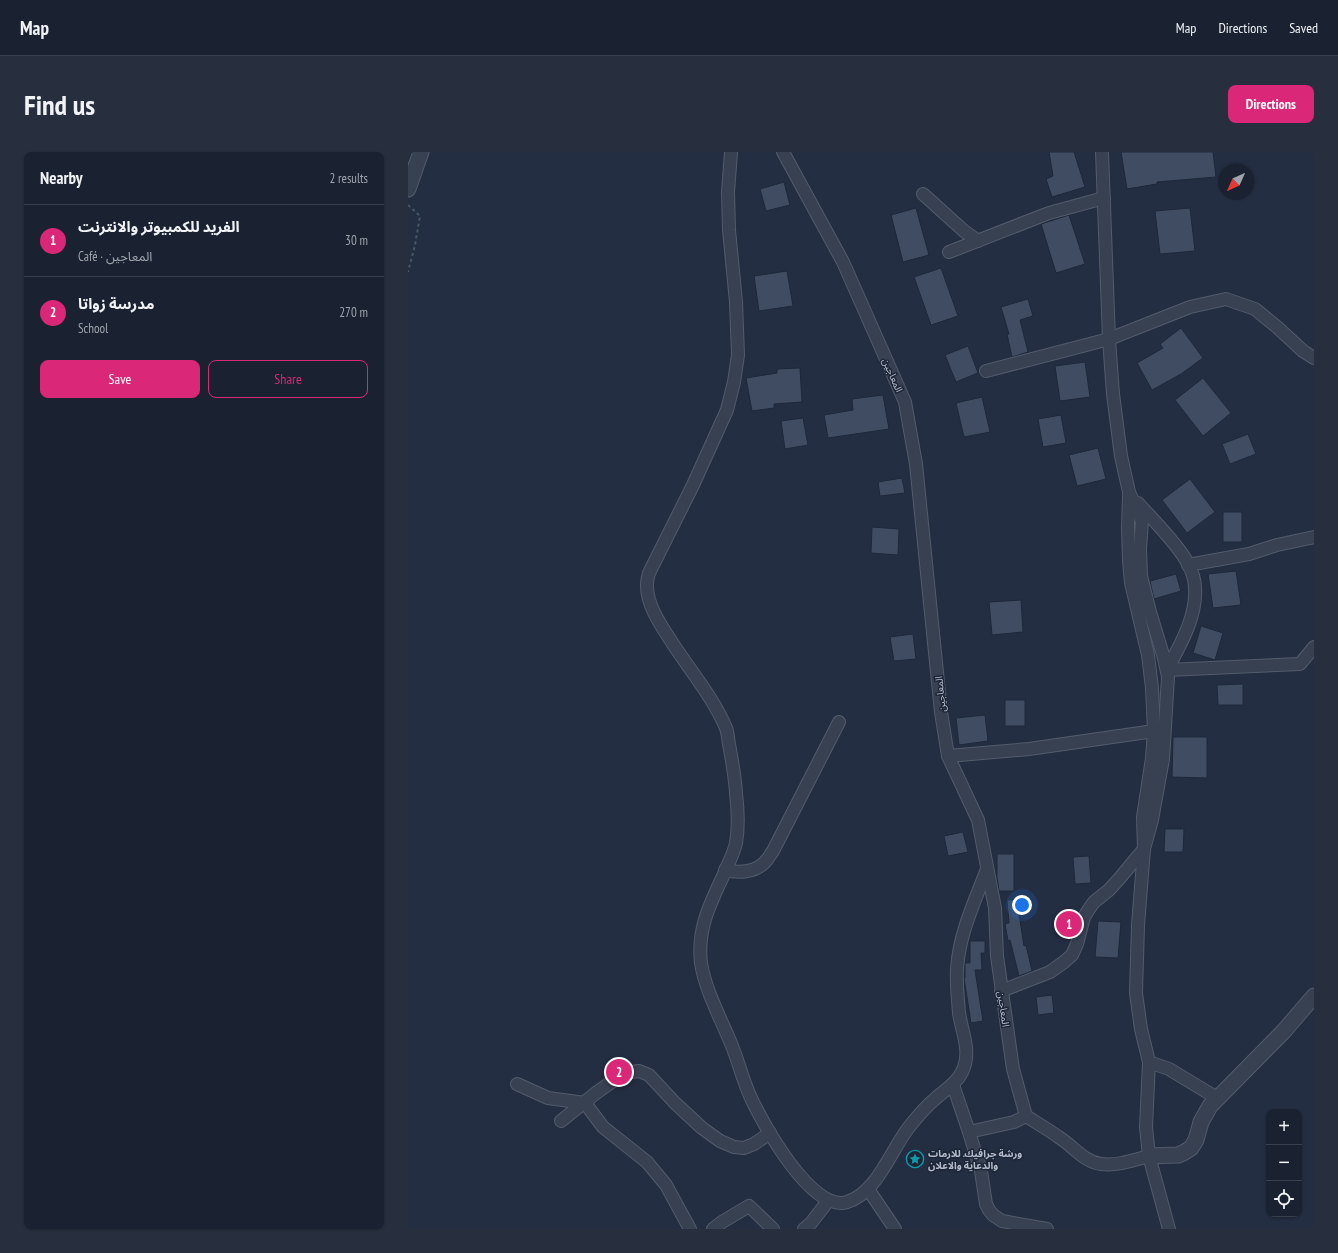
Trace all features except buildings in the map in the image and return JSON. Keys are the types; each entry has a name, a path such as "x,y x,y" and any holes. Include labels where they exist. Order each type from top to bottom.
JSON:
{"street":[{"path":"408,189 421,152"},
{"path":"731,152 728,192 729,230 736,302 738,355 734,382 726,410 693,485 648,573 646,586 650,602 660,623 713,704 727,730 736,791 738,822 735,845 707,911 700,940 702,966 710,993 734,1048 750,1097 770,1133 792,1167 828,1201 837,1203 846,1202 857,1197 868,1189 888,1161 906,1130 938,1096 953,1085 963,1071 968,1055 959,1007 956,972 959,946 987,869"},
{"name":"المعاجين","path":"783,152 843,262 905,402 916,464 941,712 948,756 978,820 995,908 997,956 1013,1069 1026,1116"},
{"path":"1102,152 1109,339 1120,456 1129,492 1142,521 1140,549 1141,576 1168,677 1167,694 1152,758 1143,817 1144,849 1138,925 1136,993 1141,1029 1148,1062 1146,1127 1150,1156 1169,1229"},
{"path":"923,194 978,242"},
{"path":"949,252 978,242 1049,213 1104,198"},
{"path":"986,371 1109,339 1190,307 1226,299 1255,309 1314,358"},
{"path":"1129,492 1128,527 1131,583 1148,655 1159,730"},
{"path":"1129,492 1172,541 1188,565 1193,576 1195,587 1193,610 1183,640 1167,670"},
{"path":"1188,565 1249,554 1277,545 1314,537"},
{"path":"1167,670 1300,664 1314,646"},
{"path":"725,870 736,873 744,872 756,869 765,863 773,851 839,722"},
{"path":"948,756 1029,749 1159,730"},
{"path":"1001,991 1050,972 1072,955 1077,944 1084,917 1089,909 1094,902 1109,890 1144,849"},
{"path":"969,1132 1014,1122 1026,1116 1061,1138 1082,1156 1100,1164 1113,1164 1150,1156 1178,1155 1188,1151 1196,1140 1205,1114 1217,1098 1284,1031 1314,996"},
{"path":"1148,1062 1169,1069 1217,1098"},
{"path":"561,1121 624,1073 639,1071 649,1074 675,1103 702,1128 720,1141 734,1147 744,1148 754,1144 770,1133"},
{"path":"517,1084 548,1098 585,1103 603,1127 647,1162 666,1185 690,1229"},
{"path":"953,1085 981,1171 986,1204 993,1215 1002,1221 1047,1229"},
{"path":"868,1189 895,1229"},
{"path":"804,1229 811,1223 828,1201"},
{"path":"713,1229 748,1206 773,1229"}],"path":[{"path":"408,205 420,216 408,272"}],"place":[{"name":"الفريد للكمبيوتر والانترنت","path":"1069,924"},
{"name":"مدرسة زواتا","path":"619,1072"},
{"name":"ورشة جرافيك. للارمات والدعاية والاعلان","path":"915,1159"}]}
